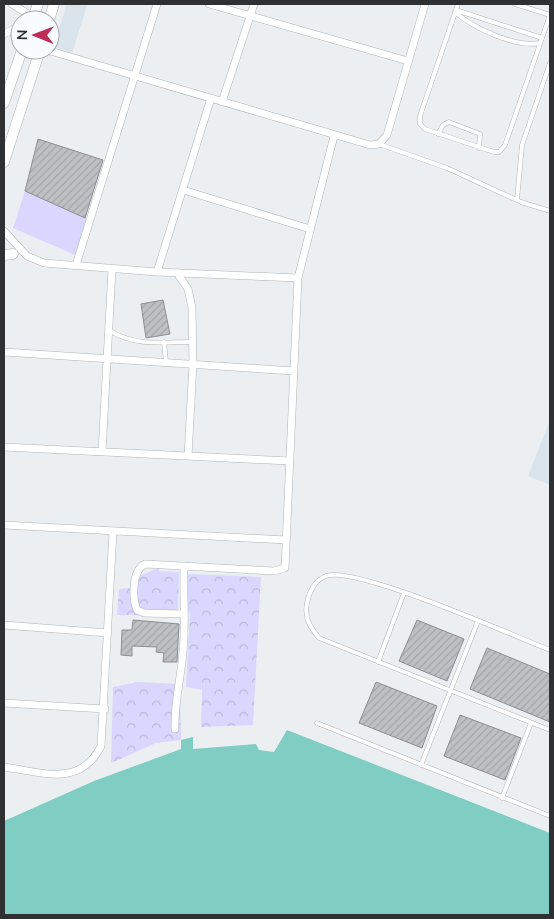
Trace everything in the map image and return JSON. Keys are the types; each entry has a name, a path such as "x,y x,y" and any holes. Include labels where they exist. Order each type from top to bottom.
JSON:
{"street":[{"path":"76,265 157,4"},
{"path":"210,4 408,61"},
{"path":"222,102 254,4"},
{"path":"60,54 364,145 379,144 387,135 425,4"},
{"path":"4,103 19,60"},
{"path":"4,162 37,60"},
{"path":"157,272 211,98"},
{"path":"182,614 144,613 138,610 135,604 136,572 140,566 145,564 282,570 285,568 288,461 298,278 334,136"},
{"path":"183,190 310,228"},
{"path":"4,231 27,256"},
{"path":"7,253 27,256 44,262 112,269 298,278"},
{"path":"102,452 112,269"},
{"path":"176,273 190,297 193,342 188,456"},
{"path":"4,352 294,371"},
{"path":"4,447 288,461"},
{"path":"4,525 286,540"},
{"path":"4,767 70,774 85,768 94,760 101,746 105,709 113,532"},
{"path":"175,729 175,704 181,681 186,624 182,614 184,566"},
{"path":"4,625 108,633"},
{"path":"4,703 105,709"}],"lane":[{"path":"458,4 419,120 425,130 494,152 504,148 550,15 515,4"},
{"path":"456,11 541,41"},
{"path":"456,11 476,27 519,42 541,41"},
{"path":"517,200 522,145 550,63"},
{"path":"438,134 443,124 451,123 479,132 482,138 479,148"},
{"path":"379,144 447,168 517,200 550,211"},
{"path":"109,330 137,342 193,342"},
{"path":"164,342 166,362"},
{"path":"550,650 404,593 352,577 327,576 314,585 307,601 307,619 310,628 319,638 550,730"},
{"path":"378,662 404,593"},
{"path":"421,765 478,622"},
{"path":"317,723 550,816"},
{"path":"502,798 531,723"}],"shaded area":[{"path":"67,4 87,6 72,53 60,49 60,26"},
{"path":"550,420 550,485 528,476"},
{"path":"287,730 550,833 550,915 4,915 4,821 94,781 181,749 181,740 193,737 193,749 256,744 259,750 274,752"}],"green space":[{"path":"25,191 88,219 75,255 13,228"},
{"path":"159,568 159,571 179,572 178,610 149,615 117,615 119,589 137,587 139,576"},
{"path":"188,574 261,577 253,725 201,727 202,690 186,687 190,613 186,609"},
{"path":"137,682 180,684 181,740 156,743 111,763 113,687"}],"building":[{"path":"38,139 103,160 85,218 25,191"},
{"path":"163,300 170,334 146,338 141,304"},
{"path":"133,620 179,624 177,662 163,662 164,653 156,652 157,647 132,646 132,656 121,655 122,630 132,630"},
{"path":"417,620 464,639 447,681 399,661"},
{"path":"487,648 550,674 550,722 470,689"},
{"path":"376,682 437,706 422,748 359,723"},
{"path":"460,715 521,738 505,780 444,756"}]}
